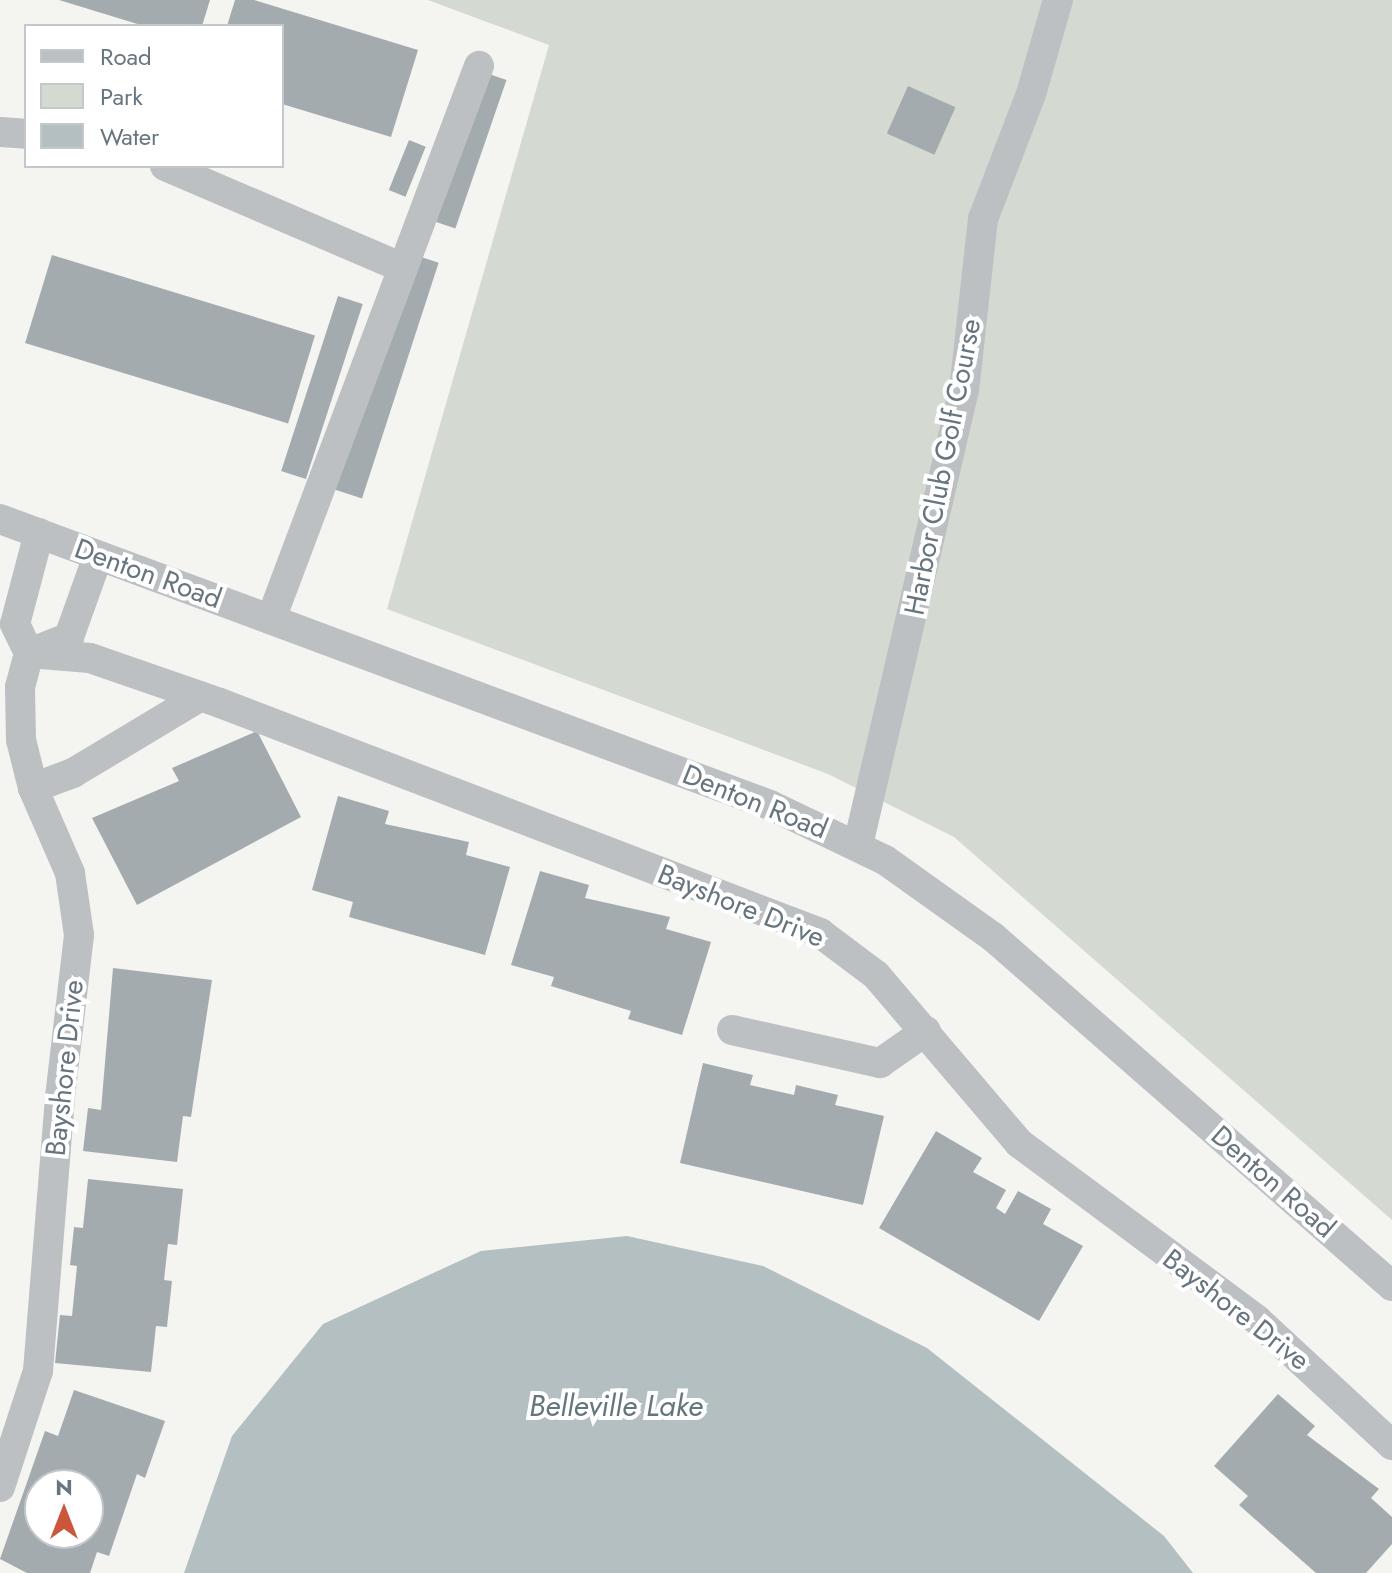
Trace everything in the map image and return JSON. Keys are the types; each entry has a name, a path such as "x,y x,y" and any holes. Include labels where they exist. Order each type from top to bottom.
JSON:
{"street":[{"name":"Harbor Club Golf Course","path":"858,845 964,391 983,219 1031,94 1058,0"},
{"path":"271,619 479,66"},
{"path":"0,132 24,134"},
{"path":"170,168 401,267"},
{"name":"Denton Road","path":"0,519 770,805 858,845 939,895 993,937 1392,1286"},
{"path":"39,533 15,624 29,653 69,637 98,556"},
{"name":"Bayshore Drive","path":"0,1487 38,1371 60,1097 79,935 70,873 33,788 21,740 20,687 29,653 90,658 201,696 820,933 876,975 1019,1143 1257,1320 1392,1445"},
{"path":"33,788 73,773 201,696"},
{"path":"732,1030 880,1063 926,1031"}],"green space":[{"path":"428,0 1392,0 1392,1220 954,837 828,774 387,609 549,45"}],"water":[{"name":"Belleville Lake","path":"627,1236 763,1266 927,1348 1164,1536 1193,1573 184,1573 232,1436 323,1324 481,1251"}],"building":[{"path":"59,0 210,0 203,24 137,24"},
{"path":"235,0 254,0 418,50 391,137 284,105 284,24 228,24"},
{"path":"480,71 506,80 455,229 429,219"},
{"path":"908,86 956,107 934,155 887,134"},
{"path":"409,140 426,147 405,197 389,190"},
{"path":"412,254 439,263 362,499 335,490"},
{"path":"52,255 315,335 288,423 25,343"},
{"path":"338,296 363,304 306,479 281,471"},
{"path":"257,731 301,817 137,905 92,818 179,781 172,768"},
{"path":"338,796 389,811 385,824 469,842 466,855 510,867 485,955 349,917 353,902 312,890"},
{"path":"540,871 589,885 585,898 670,917 666,929 711,942 682,1035 628,1019 631,1011 551,986 554,977 511,965"},
{"path":"113,968 212,980 191,1117 183,1116 177,1162 83,1151 88,1108 101,1110"},
{"path":"703,1063 753,1075 750,1085 794,1095 796,1085 838,1095 835,1105 884,1116 863,1205 680,1163"},
{"path":"936,1131 982,1158 973,1172 1006,1190 996,1208 1005,1214 1018,1191 1051,1209 1043,1224 1083,1246 1039,1321 879,1228"},
{"path":"88,1179 183,1189 177,1245 168,1244 164,1280 172,1281 167,1327 156,1326 151,1372 55,1363 60,1315 72,1316 77,1266 70,1265 74,1227 83,1228"},
{"path":"74,1390 165,1421 145,1478 137,1474 109,1556 97,1552 90,1573 27,1573 0,1559 24,1491 24,1549 104,1549 104,1469 32,1469 45,1431 58,1436"},
{"path":"1278,1394 1315,1426 1307,1435 1379,1489 1371,1498 1392,1517 1392,1544 1366,1573 1316,1573 1239,1505 1248,1496 1214,1466"}]}
